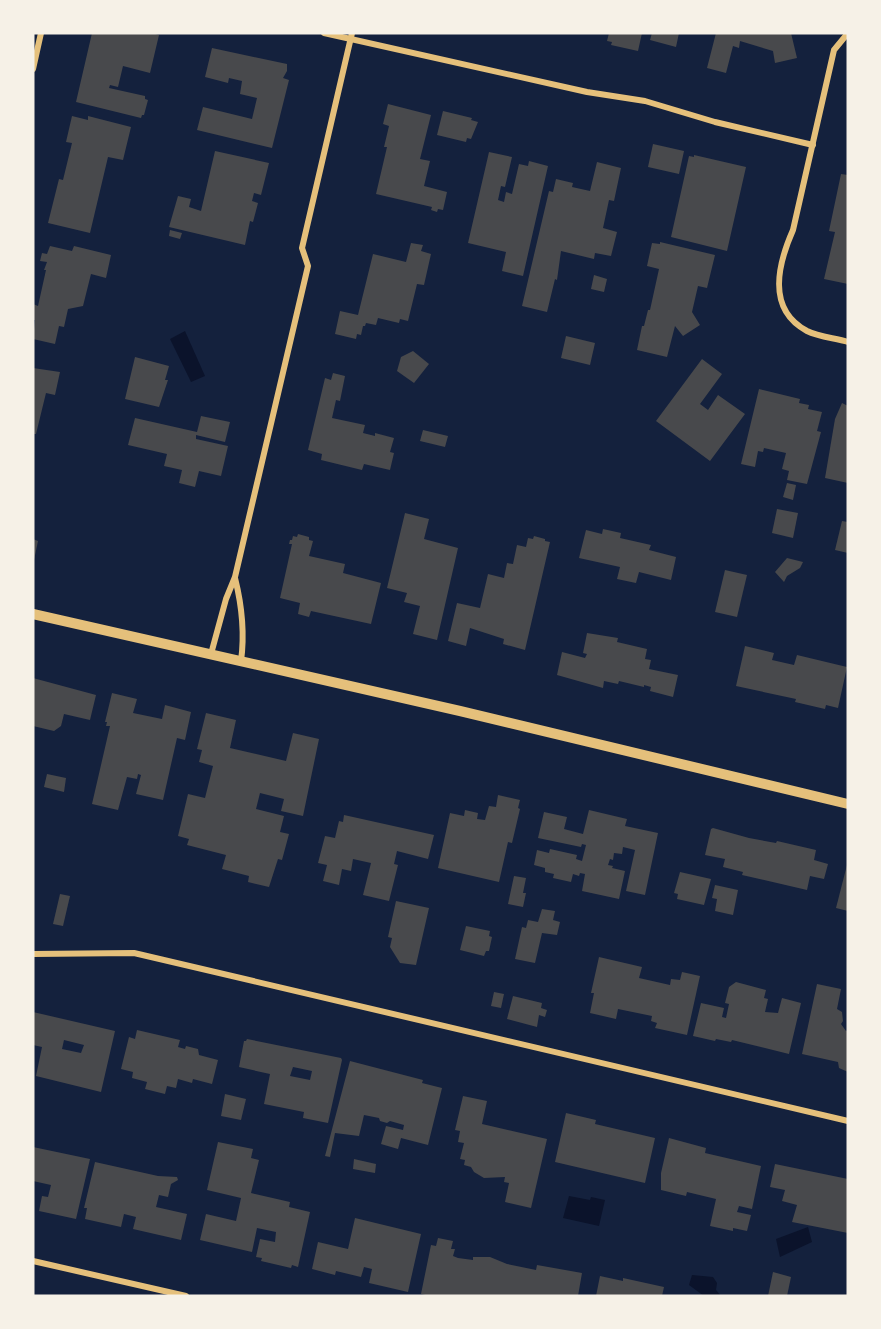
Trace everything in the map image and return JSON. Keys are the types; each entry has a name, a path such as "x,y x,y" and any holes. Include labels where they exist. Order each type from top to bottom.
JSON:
{"street":[{"path":"33,69 41,33"},
{"path":"324,33 351,36 587,92 645,101 716,122 813,146"},
{"path":"848,33 834,50 793,230 781,264 778,284 781,303 794,321 808,331 848,342"},
{"path":"211,654 226,599 235,577 308,266 302,248 351,36"},
{"path":"235,577 241,601 244,639 242,661"},
{"path":"33,614 848,804"},
{"path":"33,954 134,953 848,1121"},
{"path":"33,1261 186,1296"}],"water":[{"path":"185,331 205,376 191,382 170,339"},
{"path":"569,1196 605,1200 599,1226 563,1218"},
{"path":"808,1227 812,1242 780,1257 776,1239"},
{"path":"692,1275 713,1277 717,1283 716,1290 721,1296 704,1296 689,1285"}],"building":[{"path":"92,33 159,35 150,73 123,66 118,87 110,85 109,88 145,96 148,100 141,118 76,102"},
{"path":"609,33 642,33 638,51 611,45 612,42 607,41"},
{"path":"652,33 679,33 676,47 650,40"},
{"path":"716,33 791,33 797,58 775,63 773,51 740,41 739,48 733,46 726,73 707,68"},
{"path":"212,48 287,64 287,71 283,78 289,80 272,148 197,130 203,107 252,119 257,98 240,94 242,81 229,78 228,83 205,77"},
{"path":"388,104 431,115 420,159 430,161 424,186 447,192 443,210 438,209 437,212 431,210 432,207 376,194 387,147 384,147 389,126 383,124"},
{"path":"443,111 472,118 471,120 478,122 471,139 467,138 466,142 437,135"},
{"path":"72,116 88,120 88,116 131,127 123,160 108,157 90,233 48,223 59,179 63,180 72,143 66,142"},
{"path":"653,144 684,151 679,174 648,167"},
{"path":"215,151 269,163 261,195 254,193 252,201 258,203 253,222 250,221 245,245 169,227 178,196 191,199 189,207 201,211"},
{"path":"489,152 512,157 505,187 501,186 498,200 504,202 506,192 512,194 519,164 528,166 529,161 548,166 523,276 502,271 506,252 468,243"},
{"path":"694,155 746,167 727,251 671,237 689,156 694,157"},
{"path":"597,162 621,168 614,201 609,200 603,228 617,232 611,256 595,253 594,259 561,251 557,280 555,279 547,312 522,306 549,191 553,192 556,179 573,183 572,187 590,191"},
{"path":"841,174 848,175 848,284 824,279 835,232 829,231"},
{"path":"170,230 182,233 180,239 169,236"},
{"path":"660,242 715,255 707,288 698,286 692,312 700,325 683,336 675,326 667,357 637,350 642,326 650,310 659,269 647,266 652,243 660,244"},
{"path":"411,243 423,245 421,251 431,254 424,285 417,284 408,321 400,319 399,323 378,318 376,325 366,323 361,335 357,334 356,339 335,334 340,311 358,315 373,254 406,262"},
{"path":"50,246 72,251 74,246 111,255 106,278 91,274 83,306 68,309 64,327 59,326 55,344 33,339 35,320 33,320 33,304 38,306 47,262 40,261 42,253 47,254"},
{"path":"594,275 607,279 604,292 591,289"},
{"path":"566,336 595,343 590,365 561,358"},
{"path":"413,351 429,364 414,383 397,371 401,357"},
{"path":"135,357 169,366 165,380 168,380 159,407 125,399"},
{"path":"702,359 722,374 700,404 708,410 718,395 745,414 710,461 656,421"},
{"path":"33,368 60,372 55,395 46,393 36,434 33,434"},
{"path":"333,373 345,376 340,401 336,400 332,418 365,425 363,433 375,436 375,433 394,438 390,452 394,453 390,470 364,464 362,470 321,460 322,454 308,450 325,378 331,380"},
{"path":"759,389 800,399 799,403 809,405 808,409 822,412 817,431 821,432 807,484 787,480 789,471 782,469 786,453 764,448 763,452 758,451 755,467 741,464"},
{"path":"842,403 848,406 848,483 825,478 835,419"},
{"path":"201,416 230,422 225,442 196,435 196,439 228,446 221,476 199,471 195,487 179,483 182,470 164,466 167,454 128,445 135,418 197,432"},
{"path":"423,430 448,436 445,447 420,441"},
{"path":"787,483 796,485 793,500 783,497"},
{"path":"777,509 798,513 793,538 772,533"},
{"path":"405,513 429,519 424,539 458,548 437,640 413,634 420,606 404,602 407,593 387,588"},
{"path":"842,521 848,522 848,553 835,550"},
{"path":"603,529 621,533 620,538 651,545 649,550 676,557 671,580 639,572 636,583 617,579 620,567 579,558 586,530 602,534"},
{"path":"298,534 309,537 309,540 313,541 309,556 345,564 343,573 381,583 371,624 311,611 309,617 298,614 300,603 280,598 292,544 289,544 290,540"},
{"path":"534,536 550,542 525,650 503,644 504,639 470,628 466,646 448,641 457,603 480,608 488,574 504,578 507,563 513,564 517,545 526,547 528,538 533,539"},
{"path":"33,539 38,541 34,560 33,560"},
{"path":"787,558 803,562 800,568 787,576 784,582 775,572"},
{"path":"725,570 747,575 737,617 715,612"},
{"path":"587,633 618,638 617,642 647,649 645,659 651,660 649,669 678,675 673,697 650,691 651,687 644,685 644,687 619,681 618,684 604,681 603,688 557,675 562,652 585,658 587,654 583,653"},
{"path":"745,646 774,653 772,660 794,665 797,655 847,667 838,708 826,705 825,709 795,702 796,699 736,686"},
{"path":"33,678 96,695 90,720 64,714 61,726 54,731 33,726"},
{"path":"112,693 137,699 133,713 162,719 165,705 191,712 185,740 177,738 163,800 136,794 141,775 138,774 137,779 127,777 118,810 92,804 110,726 106,726 107,722 105,722"},
{"path":"206,713 236,720 230,748 286,761 293,733 319,739 303,816 281,811 284,799 260,793 256,809 284,816 280,832 289,834 282,860 278,859 269,887 248,882 249,876 222,869 226,855 187,845 189,839 178,836 188,794 205,798 213,766 199,762 202,750 197,749"},
{"path":"47,774 66,778 64,792 44,787"},
{"path":"498,795 520,800 512,843 508,842 499,882 438,868 450,813 464,816 465,810 478,813 477,819 485,820 489,806 496,807"},
{"path":"589,810 627,819 625,826 658,833 645,895 626,891 635,850 623,847 622,854 614,853 613,860 610,859 608,865 625,871 619,899 582,891 585,874 580,873 579,876 573,874 571,882 553,878 554,874 545,872 545,868 534,865 537,850 549,853 550,849 577,855 576,859 582,861 586,845 582,844 581,847 538,838 544,812 567,817 564,829 583,834"},
{"path":"344,815 434,835 428,859 397,851 394,864 398,865 389,901 363,895 371,863 353,859 351,871 342,869 339,885 323,881 327,865 318,863 325,836 335,838 339,821 343,822"},
{"path":"713,828 749,838 776,843 777,841 816,850 814,860 828,864 824,879 810,876 807,890 742,875 743,872 723,867 725,859 705,855"},
{"path":"848,865 848,911 836,908"},
{"path":"680,872 711,879 704,905 677,899 678,894 674,893"},
{"path":"514,876 526,878 523,907 508,904"},
{"path":"715,885 738,890 733,915 715,911 717,899 712,898"},
{"path":"60,894 70,896 63,926 53,924"},
{"path":"396,901 429,908 416,965 400,963 390,947 392,938 388,937"},
{"path":"542,909 555,911 553,920 560,922 557,935 542,933 535,963 515,959 522,927 526,928 528,920 538,922"},
{"path":"466,926 490,931 489,936 492,937 489,951 486,951 484,956 460,950"},
{"path":"599,957 642,967 639,978 670,985 671,979 680,980 682,972 700,976 687,1035 655,1028 657,1023 651,1021 652,1016 618,1009 616,1019 590,1013 594,993 591,993"},
{"path":"736,982 766,990 764,998 768,999 765,1012 778,1013 782,998 801,1003 789,1054 732,1040 731,1042 716,1039 715,1041 693,1036 701,1003 724,1008 722,1017 726,1018 729,1004 725,1003 729,987"},
{"path":"817,984 841,989 837,1009 842,1012 841,1024 846,1031 848,1030 848,1072 839,1068 838,1062 802,1054"},
{"path":"494,992 504,994 501,1008 491,1006"},
{"path":"513,996 542,1003 541,1008 547,1010 545,1017 539,1015 537,1027 507,1019"},
{"path":"33,1012 115,1031 101,1092 36,1076 42,1047 33,1045","holes":["64,1040 84,1045 81,1053 62,1049"]},
{"path":"137,1030 180,1040 178,1047 198,1049 199,1055 218,1060 212,1084 193,1079 192,1083 178,1079 176,1088 167,1086 165,1094 145,1089 147,1082 132,1078 133,1072 121,1069 129,1037 135,1039"},
{"path":"247,1039 341,1058 328,1123 303,1118 304,1112 264,1104 270,1074 239,1067 244,1041","holes":["293,1067 312,1071 310,1080 290,1076"]},
{"path":"350,1061 423,1080 422,1083 442,1088 428,1145 401,1138 398,1149 381,1144 386,1126 403,1130 404,1125 390,1121 387,1123 380,1121 379,1118 364,1115 359,1136 335,1133 330,1157 325,1156"},
{"path":"225,1094 246,1099 241,1120 221,1116"},
{"path":"463,1096 487,1101 482,1124 547,1139 531,1208 505,1202 509,1183 504,1182 505,1177 484,1178 474,1172 471,1167 464,1165 465,1160 460,1159 464,1143 458,1142 460,1131 455,1130"},
{"path":"566,1113 596,1120 595,1124 655,1138 645,1183 555,1162"},
{"path":"669,1138 706,1148 705,1153 761,1166 752,1209 739,1206 737,1212 751,1215 747,1231 733,1228 733,1231 710,1226 716,1199 687,1192 686,1196 661,1190 661,1173"},
{"path":"218,1142 253,1149 251,1158 259,1160 251,1193 290,1202 289,1207 310,1212 298,1267 292,1265 291,1268 261,1261 262,1258 256,1257 260,1239 275,1242 276,1232 257,1228 252,1252 200,1240 206,1214 236,1221 241,1198 207,1190"},
{"path":"33,1147 90,1159 76,1219 39,1211 42,1196 48,1197 51,1185 33,1181"},
{"path":"354,1159 376,1164 375,1173 353,1169"},
{"path":"95,1162 158,1176 177,1177 178,1180 171,1184 168,1197 159,1195 156,1207 187,1214 181,1240 133,1229 136,1217 124,1214 121,1227 85,1219 87,1208 84,1208"},
{"path":"775,1164 848,1179 848,1233 792,1222 797,1205 782,1201 785,1190 770,1187"},
{"path":"355,1218 421,1234 408,1292 369,1283 372,1269 364,1267 361,1277 336,1271 335,1275 312,1269 318,1242 348,1249"},
{"path":"438,1238 453,1241 451,1249 455,1249 453,1256 458,1258 473,1260 473,1257 490,1257 507,1264 536,1270 537,1265 582,1273 578,1296 430,1296 421,1294 431,1245 436,1246"},
{"path":"773,1272 791,1277 787,1296 768,1296"},
{"path":"600,1276 623,1281 623,1278 664,1287 662,1296 596,1296"}]}
